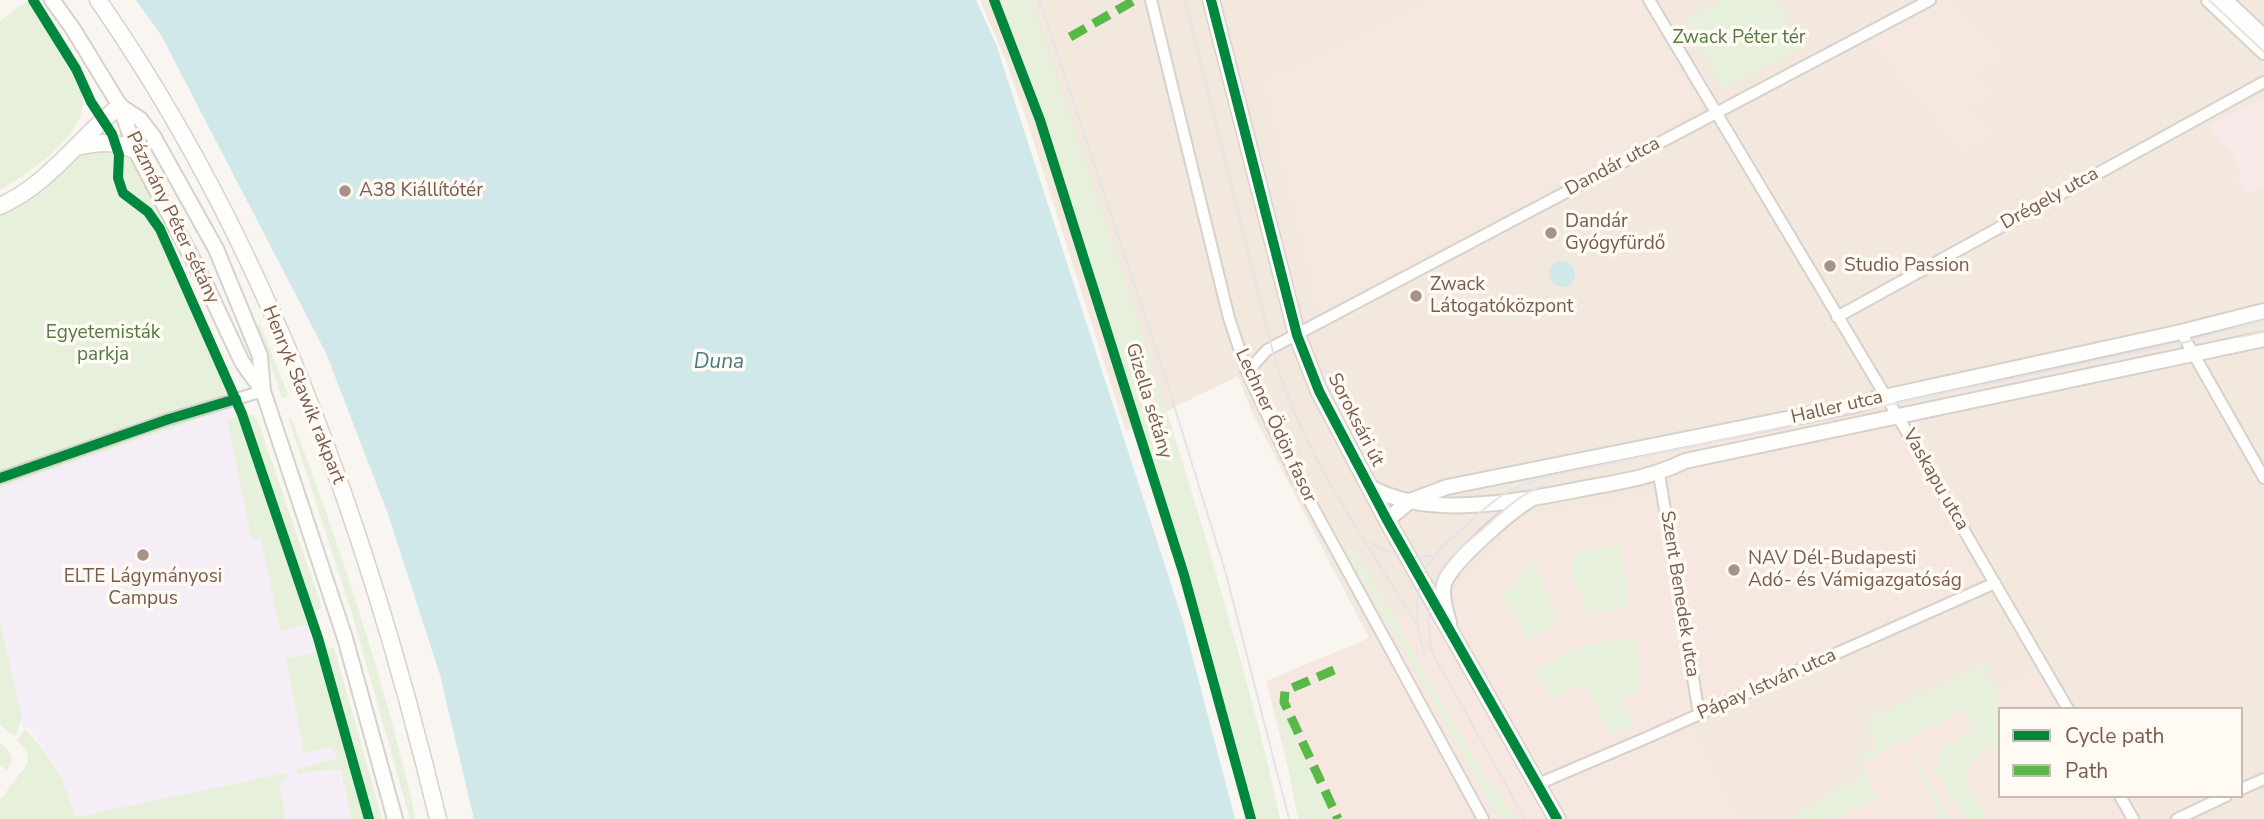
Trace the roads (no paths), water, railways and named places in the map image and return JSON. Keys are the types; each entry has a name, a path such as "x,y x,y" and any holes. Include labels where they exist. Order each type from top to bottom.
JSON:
{"main road":[{"name":"Henryk Sławik rakpart","path":"98,0 140,62 177,125 272,314 349,512 400,671 438,819"},
{"name":"Soroksári út","path":"1211,0 1297,335 1327,409 1557,819"},
{"path":"0,206 29,191 44,179 120,106"},
{"path":"76,147 100,141 116,142 136,151"}],"street":[{"path":"51,0 73,29 120,106"},
{"name":"Lechner Ödön fasor","path":"1152,0 1229,318 1247,372 1297,478 1483,819"},
{"name":"Vaskapu utca","path":"1649,0 1898,417 2067,707"},
{"name":"Dandár utca","path":"1247,372 1266,350 1930,0"},
{"path":"2209,0 2264,52"},
{"path":"2225,0 2264,37"},
{"name":"Drégely utca","path":"1837,317 2264,82"},
{"name":"Pázmány Péter sétány","path":"120,106 136,151 205,283 242,362 263,391"},
{"name":"Pázmány Péter sétány","path":"120,106 140,119 153,136 216,249 260,356 263,391 345,638 395,819"},
{"name":"Haller utca","path":"1387,520 1410,501 1447,486 1851,407 1884,397 2181,332 2264,311"},
{"path":"2181,332 2264,478"},
{"name":"Haller utca","path":"1370,487 1389,496 1410,501 1459,505 1533,498 1659,474 1685,461 2264,339"},
{"path":"0,478 169,419 263,391"},
{"name":"Szent Benedek utca","path":"1659,474 1699,715"},
{"name":"Haller utca","path":"1452,634 1443,592 1448,574 1512,512 1533,498"},
{"name":"Pápay István utca","path":"1538,783 1699,715 1995,583"},
{"path":"2243,788 2264,779"},
{"path":"2120,798 2133,819"},
{"path":"2177,819 2222,798"}],"water":[{"name":"Duna","path":"136,0 976,0 996,44 1183,621 1235,819 474,819 440,675 388,514 326,353 161,35"},
{"path":"1562,261 1571,265 1575,274 1571,283 1562,287 1553,283 1549,274 1553,265"}],"tram line":[{"path":"1039,0 1165,376 1226,574 1289,819"},
{"path":"1185,0 1272,348 1284,385 1315,456 1416,623"},
{"path":"2209,0 2264,52"},
{"path":"1425,653 1418,628 1417,602 1419,589 1429,565 1442,547 1484,509 1513,489 1551,476 2186,342 2264,320"},
{"path":"2240,337 2264,332"},
{"path":"1433,652 1429,632 1429,609 1433,587 1442,568 1457,551 1505,509 1542,486"},
{"path":"1368,541 1403,556 1441,554"},
{"path":"1428,645 1525,819"}],"place":[{"name":"A38 Kiállítótér","path":"345,191"},
{"name":"Dandár Gyógyfürdő","path":"1551,233"},
{"name":"Studio Passion","path":"1830,266"},
{"name":"Zwack Látogatóközpont","path":"1416,296"},
{"name":"ELTE Lágymányosi Campus","path":"143,555"},
{"name":"NAV Dél-Budapesti Adó- és Vámigazgatóság","path":"1734,570"}],"park label":[{"name":"Zwack Péter tér","path":"1739,38"},
{"name":"Egyetemisták parkja","path":"103,344"}]}
